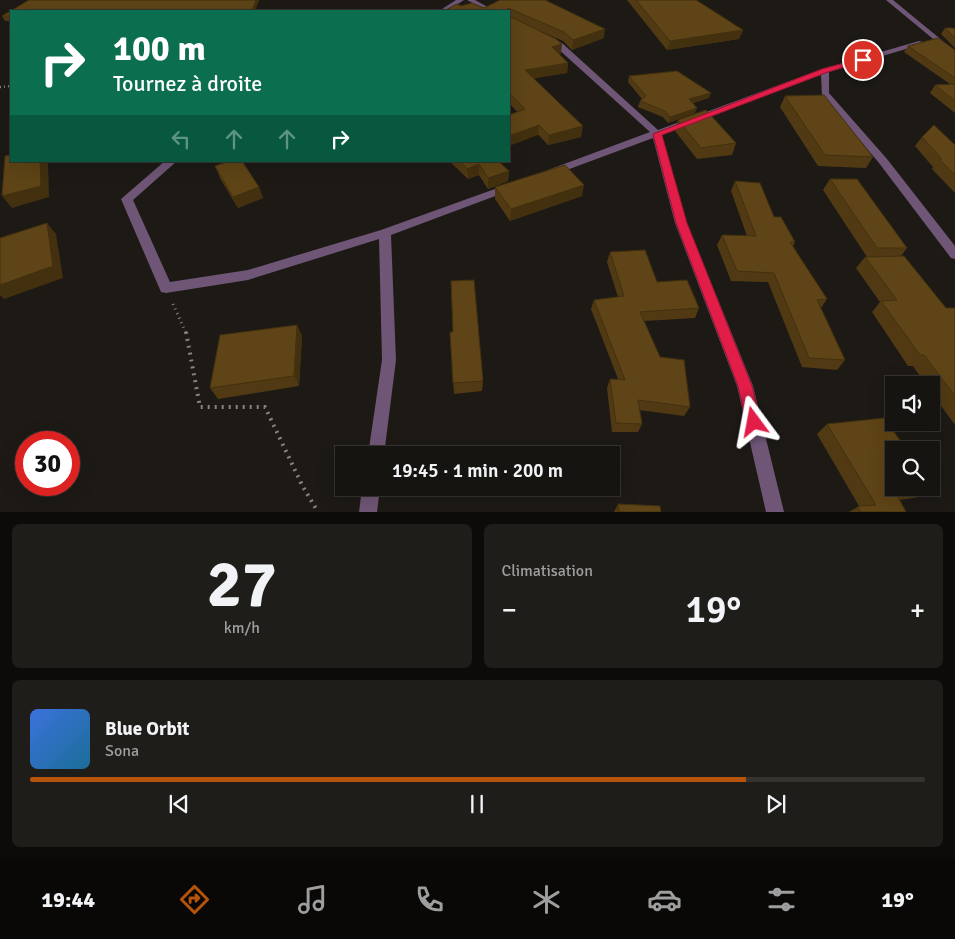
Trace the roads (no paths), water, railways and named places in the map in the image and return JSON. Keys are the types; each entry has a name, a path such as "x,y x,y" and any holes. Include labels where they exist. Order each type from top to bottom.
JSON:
{"street":[{"path":"444,10 461,0"},
{"path":"470,0 490,10"},
{"path":"889,0 938,38 955,55"},
{"path":"542,37 559,45 657,134 681,223 745,386 775,512"},
{"path":"544,175 825,71 938,38"},
{"path":"825,71 825,93 882,161 955,255"},
{"path":"171,162 127,199 166,288 248,275 385,233 526,182"},
{"path":"377,446 389,360 385,233"},
{"path":"368,512 370,496"}]}
